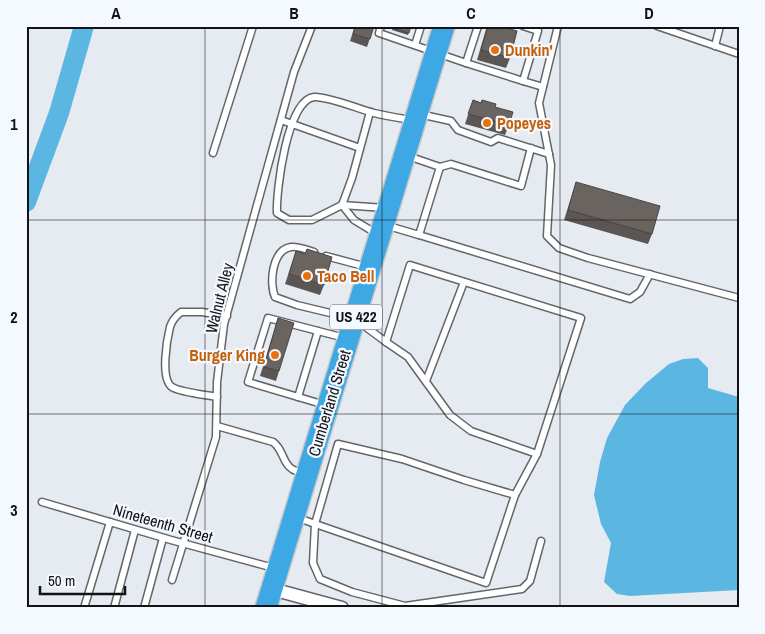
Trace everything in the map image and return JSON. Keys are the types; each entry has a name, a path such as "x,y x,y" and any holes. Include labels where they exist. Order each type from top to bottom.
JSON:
{"highway":[{"name":"Cumberland Street","path":"272,589 444,26"}],"street":[{"path":"272,589 297,602 342,608"}],"lane":[{"path":"213,153 253,26"},
{"name":"Walnut Alley","path":"172,580 216,437 217,382 227,316 294,72 312,26"},
{"path":"381,26 379,33 523,82 543,87"},
{"path":"415,45 421,26"},
{"path":"466,63 478,26"},
{"path":"523,26 538,31 523,82"},
{"path":"558,26 539,103 551,165 547,236 559,248 588,258 739,298"},
{"path":"657,26 739,54"},
{"path":"715,46 720,26"},
{"path":"370,112 352,178 342,205 312,220 289,220 277,213 276,197 280,164 297,111 304,101 315,97 370,112 451,121 458,130 491,142 498,138 549,154"},
{"path":"281,120 360,148"},
{"path":"405,155 440,167 451,164 521,186 531,148"},
{"path":"419,235 440,167"},
{"path":"342,205 419,235 630,299 640,292 650,274"},
{"path":"342,205 354,220 385,223"},
{"path":"371,268 297,247 285,249 278,255 275,262 272,289 275,297 297,305 355,319 408,357 450,415 471,430 537,454"},
{"path":"386,342 410,265 581,318 537,454 515,495 483,595"},
{"path":"426,382 464,282"},
{"path":"217,397 173,388 167,383 165,375 167,344 170,327 174,318 181,312 202,312 227,316"},
{"path":"328,406 248,382 268,318 349,340"},
{"path":"298,397 318,331"},
{"path":"217,426 274,442 280,446 284,460 290,468 307,475"},
{"path":"515,495 402,459 338,444 315,524 313,563 320,579 352,592 405,606 522,589 530,581 541,541"},
{"name":"Nineteenth Street","path":"42,502 183,544 272,589"},
{"path":"294,517 486,583"},
{"path":"84,608 110,522"},
{"path":"114,608 135,530"},
{"path":"144,608 163,538"}],"water":[{"path":"698,358 708,368 708,388 739,397 739,590 630,596 617,594 604,582 611,543 601,524 594,495 607,438 625,405 646,383 669,364 683,359"}],"building":[{"path":"355,26 374,26 370,39 353,34"},
{"path":"393,26 411,26 409,33 392,28"},
{"path":"488,26 500,26 517,31 510,58 481,50"},
{"path":"473,100 481,103 482,100 496,104 495,107 513,112 509,125 468,114"},
{"path":"576,182 660,206 652,234 568,210"},
{"name":"Taco Bell","path":"307,249 332,257 324,285 289,274 296,251 305,254"},
{"name":"Burger King","path":"278,318 294,323 279,371 264,367"}],"waterway":[{"path":"26,202 59,113 84,26"}],"place":[{"name":"Dunkin'","path":"495,50"},
{"name":"Popeyes","path":"487,123"},
{"name":"Taco Bell","path":"307,276"},
{"name":"Burger King","path":"275,355"}]}
